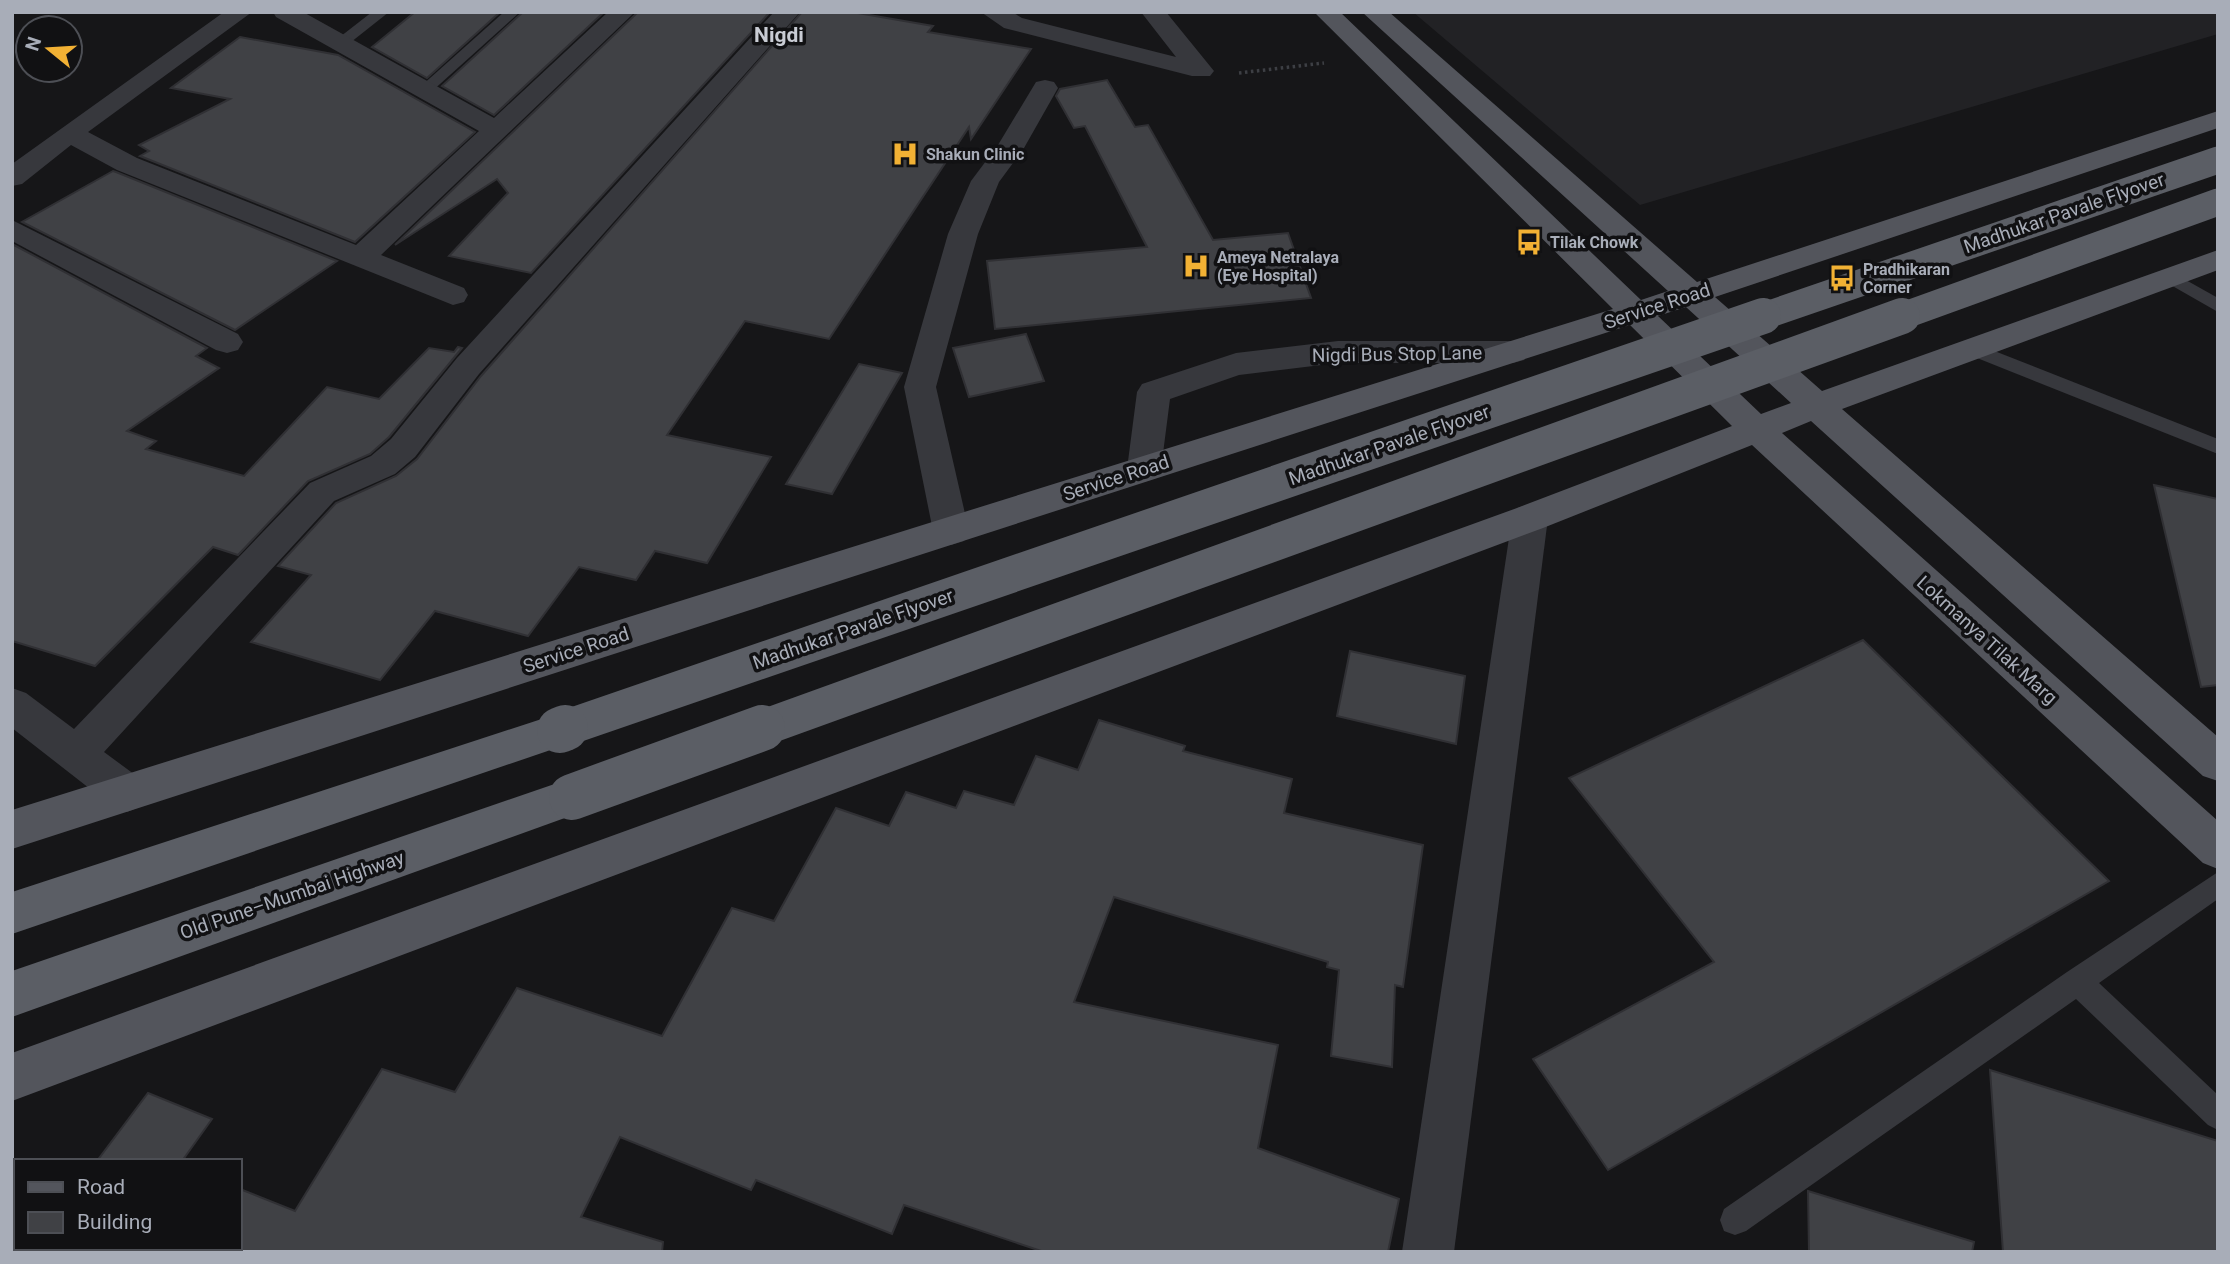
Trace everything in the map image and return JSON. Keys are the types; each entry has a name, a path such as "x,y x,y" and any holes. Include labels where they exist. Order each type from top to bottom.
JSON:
{"highway":[{"name":"Madhukar Pavale Flyover","path":"12,913 560,730 2218,160"},
{"name":"Old Pune–Mumbai Highway","path":"12,994 572,797 2218,202"}],"main road":[{"name":"Lokmanya Tilak Marg","path":"1326,12 1374,56 1634,314 1757,430 2218,849"},
{"path":"1374,12 2218,763"},
{"name":"Service Road","path":"12,830 1634,314 2218,118"},
{"path":"12,1077 1530,518 1816,406 2218,259"}],"street":[{"path":"12,178 69,133 240,12"},
{"path":"285,12 498,130"},
{"path":"360,258 623,12"},
{"path":"76,754 322,492 383,465 403,448 468,366 788,12"},
{"path":"993,12 1013,23 1201,71"},
{"path":"1153,12 1201,71"},
{"path":"951,531 920,387 963,234 980,192 1045,88"},
{"path":"69,133 127,164 453,295"},
{"path":"12,229 227,342"},
{"name":"Nigdi Bus Stop Lane","path":"1144,469 1154,392 1236,364 1338,352 1513,352"},
{"path":"1429,1252 1530,518"},
{"path":"12,705 127,793"}],"lane":[{"path":"341,43 382,12"},
{"path":"425,90 513,12"},
{"path":"2168,276 2218,306"},
{"path":"1974,349 2218,447"},
{"path":"1735,1220 2218,884"},
{"path":"2077,981 2218,1115"}],"path":[{"path":"1201,71 1227,75 1374,56"}],"shaded area":[{"path":"1413,12 2218,12 2218,34 1640,205"}],"building":[{"path":"415,12 500,12 427,78 372,47"},
{"path":"523,12 604,12 494,115 442,86"},
{"path":"638,12 770,12 531,273 449,256 508,193 497,179 395,245"},
{"path":"802,12 852,12 933,26 928,32 1031,49 971,139 969,127 829,339 745,321 667,435 771,457 707,563 655,551 636,580 579,567 528,636 435,611 380,680 251,642 311,575 278,566 336,503 396,476 417,459 481,376"},
{"path":"240,37 338,55 475,132 355,242 140,156 149,151 139,145 230,99 171,88"},
{"path":"1107,80 1135,127 1148,125 1213,240 1288,233 1311,298 995,329 987,261 1147,247 1085,126 1074,128 1056,96 1060,89"},
{"path":"113,171 337,261 235,330 22,222"},
{"path":"12,244 207,348 196,356 219,368 127,431 156,441 146,449 244,476 327,387 379,399 429,348 454,352 458,347 462,348 389,437 370,454 308,481 238,555 213,547 95,666 12,641"},
{"path":"1026,334 1044,381 969,397 953,348"},
{"path":"859,364 902,373 832,494 786,484"},
{"path":"2154,485 2218,499 2218,685 2201,687"},
{"path":"1863,640 2109,881 1608,1170 1533,1059 1714,962 1569,778"},
{"path":"1350,651 1465,676 1456,744 1337,716"},
{"path":"1099,720 1185,746 1183,751 1292,779 1284,813 1423,845 1403,987 1395,985 1392,1067 1331,1056 1339,970 1327,967 1328,962 1114,897 1074,1002 1278,1045 1258,1148 1399,1199 1388,1252 1044,1252 904,1205 892,1234 756,1180 751,1190 620,1137 581,1217 663,1242 662,1252 240,1252 242,1190 295,1211 382,1069 455,1092 517,988 662,1036 732,908 774,921 836,808 889,826 906,792 956,808 964,791 1014,805 1036,756 1078,770"},
{"path":"1990,1070 2218,1141 2218,1252 2003,1252"},
{"path":"148,1093 212,1119 183,1159 98,1159"},
{"path":"1808,1191 1974,1242 1972,1252 1809,1252"}],"place":[{"name":"Shakun Clinic","path":"905,154"},
{"name":"Tilak Chowk","path":"1529,242"},
{"name":"Ameya Netralaya (Eye Hospital)","path":"1196,266"},
{"name":"Pradhikaran Corner","path":"1842,278"}],"district":[{"name":"Nigdi","path":"779,35"}]}
